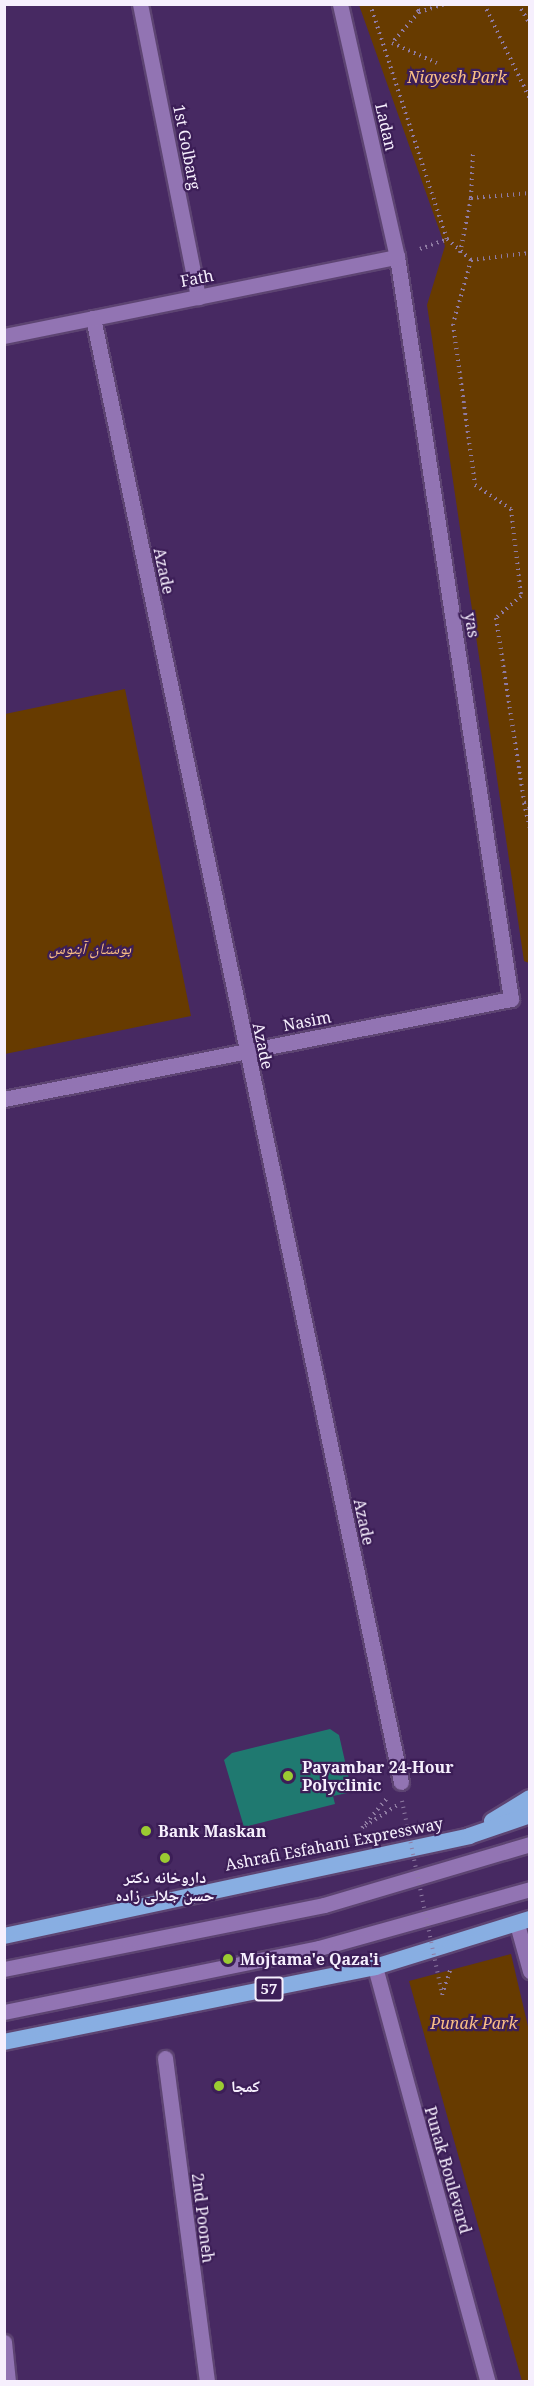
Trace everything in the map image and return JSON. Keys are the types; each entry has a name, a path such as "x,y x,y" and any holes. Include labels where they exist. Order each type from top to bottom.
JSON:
{"highway":[{"path":"470,1836 530,1798"},
{"name":"Ashrafi Esfahani Expressway","path":"4,1936 470,1836 530,1815"},
{"name":"57","path":"4,2042 375,1967 523,1922"}],"street":[{"name":"1st Golbarg","path":"140,4 198,297"},
{"name":"Ladan","path":"340,4 397,257"},
{"name":"Fath","path":"4,336 397,257"},
{"name":"yas","path":"397,257 511,999"},
{"name":"Azade","path":"93,318 400,1782"},
{"name":"Nasim","path":"4,1099 511,999"},
{"path":"4,1969 324,1905 530,1844"},
{"path":"4,2012 320,1948 530,1889"},
{"path":"523,1922 530,1971"},
{"name":"Punak Boulevard","path":"375,1967 488,2382"},
{"name":"2nd Pooneh","path":"165,2058 207,2382"},
{"path":"4,2342 8,2382"}],"path":[{"path":"369,4 447,239 460,254 471,260 530,253"},
{"path":"415,4 419,12"},
{"path":"437,63 392,43 419,12 445,4"},
{"path":"484,4 530,99"},
{"path":"518,4 530,24"},
{"path":"460,254 471,198 473,153"},
{"path":"471,198 530,193"},
{"path":"471,260 453,324 475,484 511,509 521,596 496,618 530,830"},
{"path":"524,802 530,807"},
{"path":"400,1782 362,1828 402,1801 442,1995"}],"green space":[{"name":"Niayesh Park","path":"359,5 529,5 529,963 524,961 427,305 445,246"},
{"name":"بوستان آبنوس","path":"125,689 191,1016 5,1054 5,714"},
{"name":"Punak Park","path":"511,1954 530,2035 529,2382 522,2381 409,1981"}],"building":[{"name":"Payambar 24-Hour Polyclinic","path":"330,1729 339,1735 352,1792 333,1796 335,1804 244,1827 224,1760 232,1753"}],"place":[{"name":"Payambar 24-Hour Polyclinic","path":"288,1776"},
{"name":"Bank Maskan","path":"146,1831"},
{"name":"داروخانه دکتر حسن جلالی زاده","path":"165,1858"},
{"name":"Mojtama'e Qaza'i","path":"228,1959"},
{"name":"کمجا","path":"219,2086"}]}
